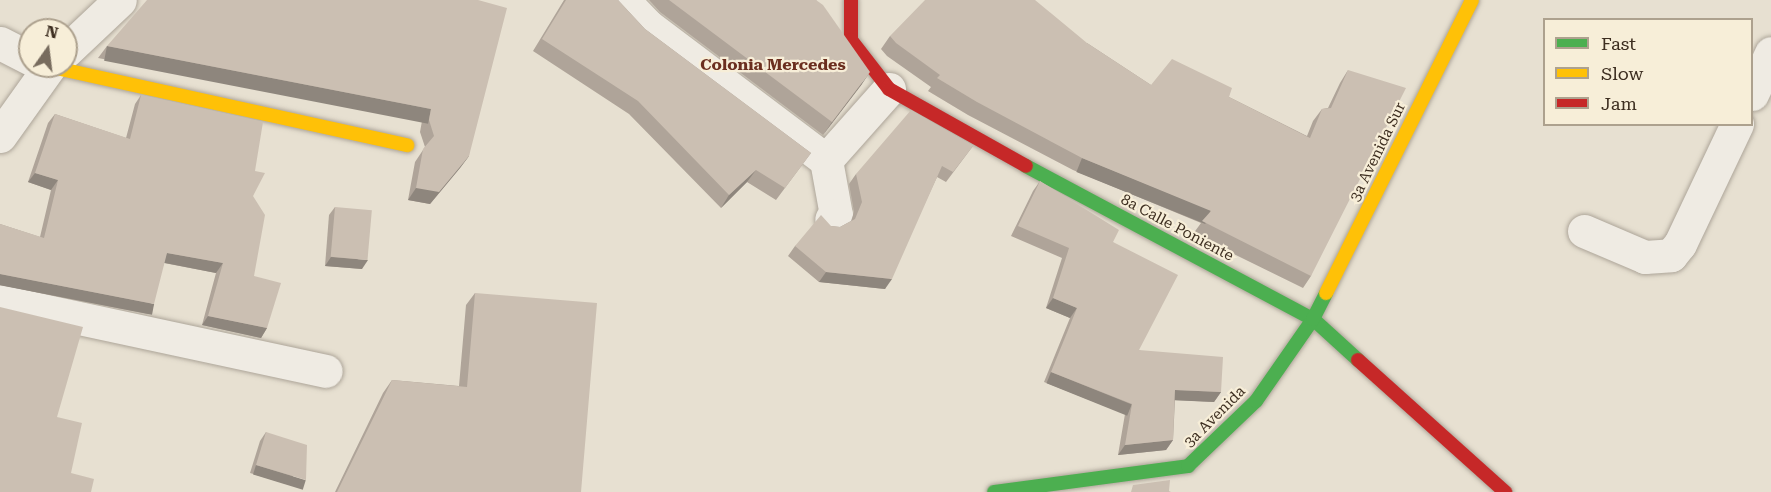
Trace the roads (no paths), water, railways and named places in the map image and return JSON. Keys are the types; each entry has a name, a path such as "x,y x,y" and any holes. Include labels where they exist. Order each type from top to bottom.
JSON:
{"street":[{"path":"78,36 120,0"},
{"path":"623,0 648,26 826,160 836,215 831,219"},
{"name":"8a Calle Poniente","path":"851,0 851,40 889,89 959,131 1313,319 1505,492"},
{"name":"3a Avenida Sur","path":"1313,319 1472,0"},
{"path":"0,43 18,50"},
{"path":"1753,92 1771,54"},
{"path":"78,69 407,145"},
{"path":"0,136 38,78"},
{"path":"826,160 889,89"},
{"path":"1584,231 1645,257 1671,255 1680,244 1736,126"},
{"path":"0,301 326,371"},
{"name":"3a Avenida","path":"994,492 1188,466 1256,401 1313,319"}],"district":[{"name":"Colonia Mercedes","path":"773,65"}]}
